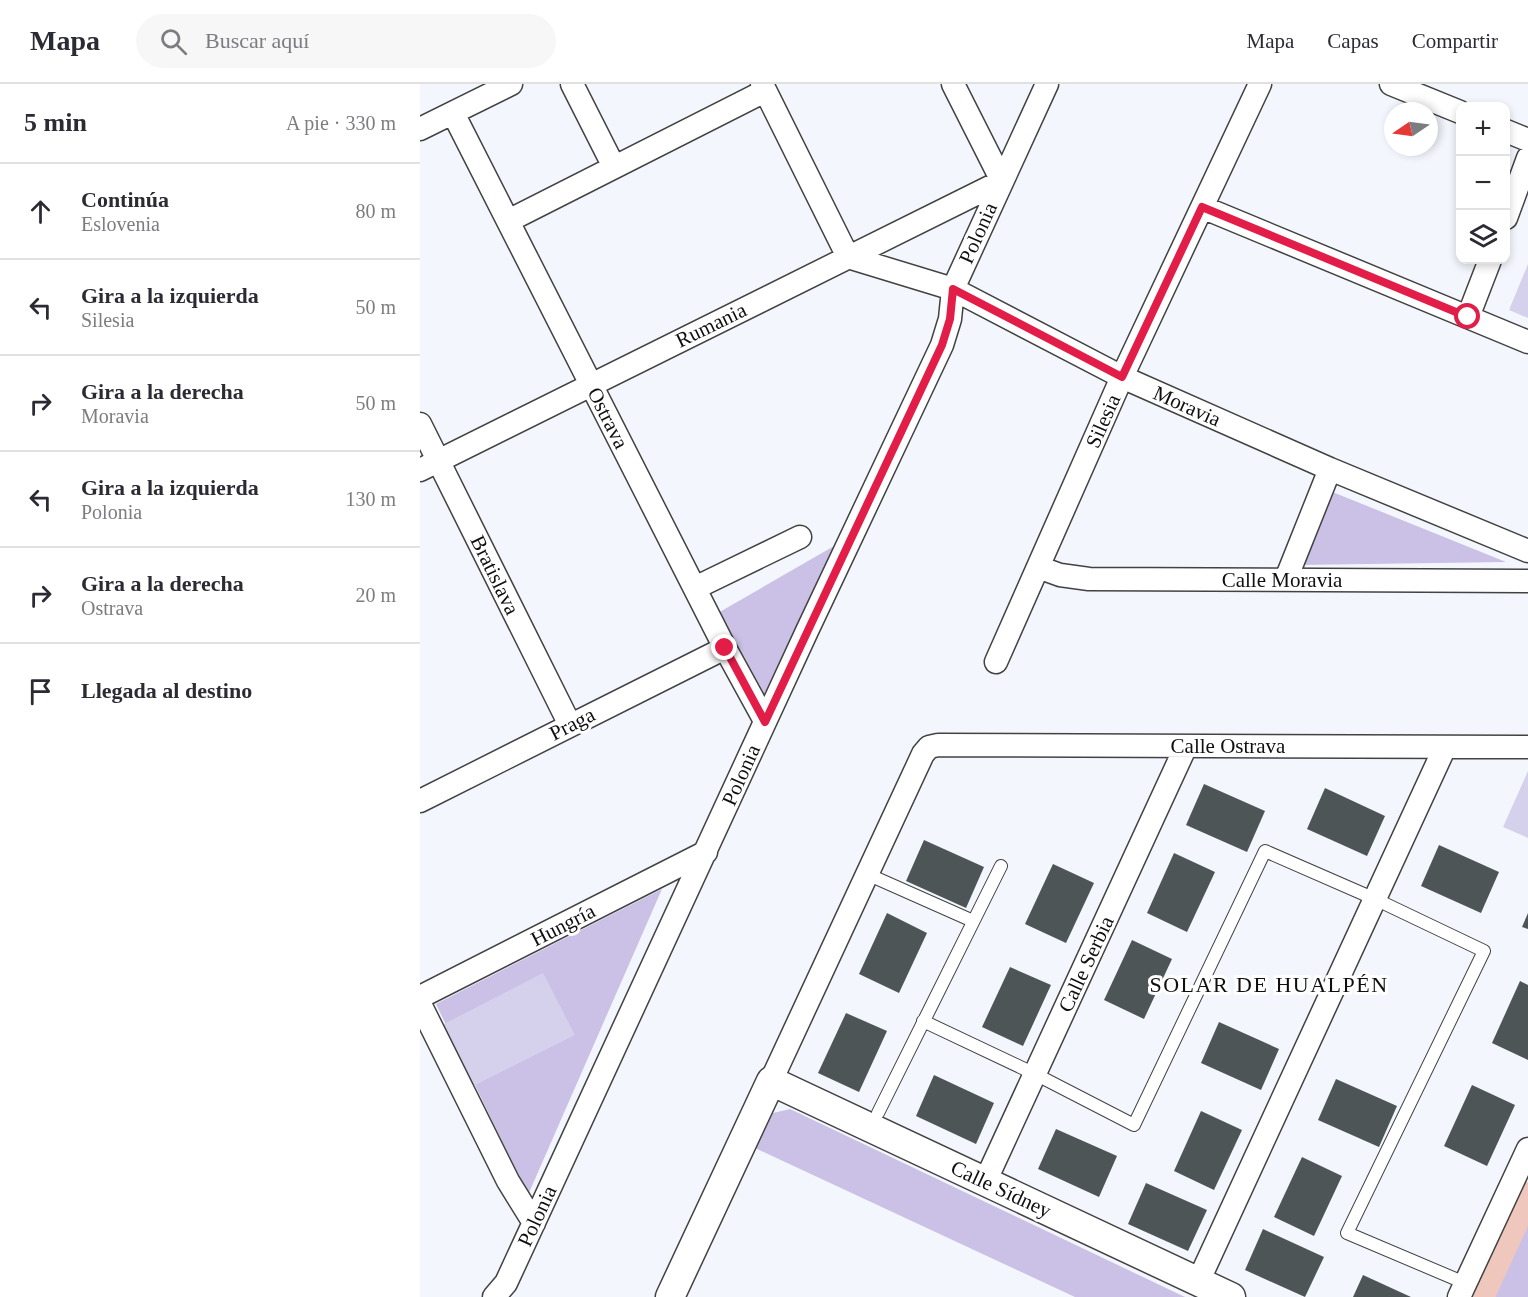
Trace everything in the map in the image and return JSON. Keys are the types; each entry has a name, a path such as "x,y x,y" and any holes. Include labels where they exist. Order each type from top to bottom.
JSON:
{"street":[{"path":"420,129 511,84"},
{"path":"572,84 614,167"},
{"path":"953,84 1002,181"},
{"name":"Polonia","path":"494,1297 506,1283 942,345 950,319 953,289 1047,84"},
{"name":"Silesia","path":"996,662 1122,377 1260,84"},
{"path":"1391,84 1456,110"},
{"path":"508,221 764,87 848,257"},
{"name":"Ostrava","path":"453,113 725,648 765,722"},
{"path":"1510,133 1528,140"},
{"path":"1509,210 1528,158"},
{"name":"Rumania","path":"429,465 1002,181"},
{"path":"1202,207 1528,342"},
{"name":"Moravia","path":"848,257 953,289 1122,377 1330,469 1528,551"},
{"path":"1468,317 1488,264"},
{"name":"Bratislava","path":"420,424 429,465 570,725"},
{"path":"1286,579 1330,469"},
{"path":"695,588 800,537"},
{"name":"Calle Moravia","path":"1038,567 1060,575 1089,579 1528,581"},
{"name":"Praga","path":"420,801 725,648"},
{"name":"Calle Ostrava","path":"867,874 923,754 929,747 938,745 1528,747"},
{"name":"Calle Serbia","path":"985,1182 1186,746"},
{"path":"1198,1282 1445,747"},
{"name":"Hungría","path":"420,997 706,852"},
{"path":"670,1297 867,874"},
{"path":"420,1004 508,1181 534,1223"},
{"name":"Calle Sídney","path":"771,1081 1231,1297"},
{"path":"1462,1290 1528,1149"}],"lane":[{"path":"923,1021 1035,1074 1134,1125 1265,850 1375,898 1484,951 1347,1233 1462,1290"},
{"path":"878,1113 1001,866"},
{"path":"867,874 973,921"}],"shaded area":[{"path":"1528,264 1528,318 1509,310"},
{"path":"1330,491 1506,562 1299,565"},
{"path":"841,542 756,722 704,621"},
{"path":"1528,771 1528,838 1503,827"},
{"path":"662,889 528,1195 436,1004"},
{"path":"543,973 575,1035 471,1087 440,1026"},
{"path":"790,1109 1185,1297 1075,1297 755,1148 773,1113"},
{"path":"1528,1224 1528,1297 1495,1297"}],"building":[{"path":"1204,784 1265,811 1247,852 1186,825"},
{"path":"1325,788 1385,816 1367,856 1307,829"},
{"path":"924,840 984,867 966,908 906,881"},
{"path":"1439,845 1499,872 1481,913 1421,886"},
{"path":"1174,853 1215,872 1187,932 1147,913"},
{"path":"1053,864 1094,883 1066,943 1025,924"},
{"path":"887,913 927,933 899,993 859,974"},
{"path":"1528,913 1528,929 1522,927"},
{"path":"1132,940 1172,959 1144,1019 1104,1000"},
{"path":"1010,967 1051,985 1023,1046 982,1027"},
{"path":"1520,981 1528,985 1528,1060 1492,1043"},
{"path":"846,1013 887,1031 859,1092 818,1073"},
{"path":"1219,1022 1279,1049 1261,1090 1201,1063"},
{"path":"934,1075 994,1103 976,1144 916,1116"},
{"path":"1336,1079 1397,1106 1379,1147 1318,1120"},
{"path":"1472,1085 1515,1105 1487,1166 1444,1146"},
{"path":"1201,1111 1242,1130 1214,1190 1174,1171"},
{"path":"1056,1129 1117,1156 1099,1197 1038,1169"},
{"path":"1302,1157 1342,1176 1314,1236 1274,1217"},
{"path":"1146,1183 1207,1210 1188,1251 1128,1224"},
{"path":"1263,1229 1324,1257 1305,1297 1245,1270"},
{"path":"1363,1275 1411,1297 1353,1297"}],"waterway":[{"path":"1481,1297 1528,1195"}],"district":[{"name":"SOLAR DE HUALPÉN","path":"1269,984"}],"route":[{"path":"725,648 765,722 942,345 950,319 953,289 1122,377 1202,207 1468,317"}]}
